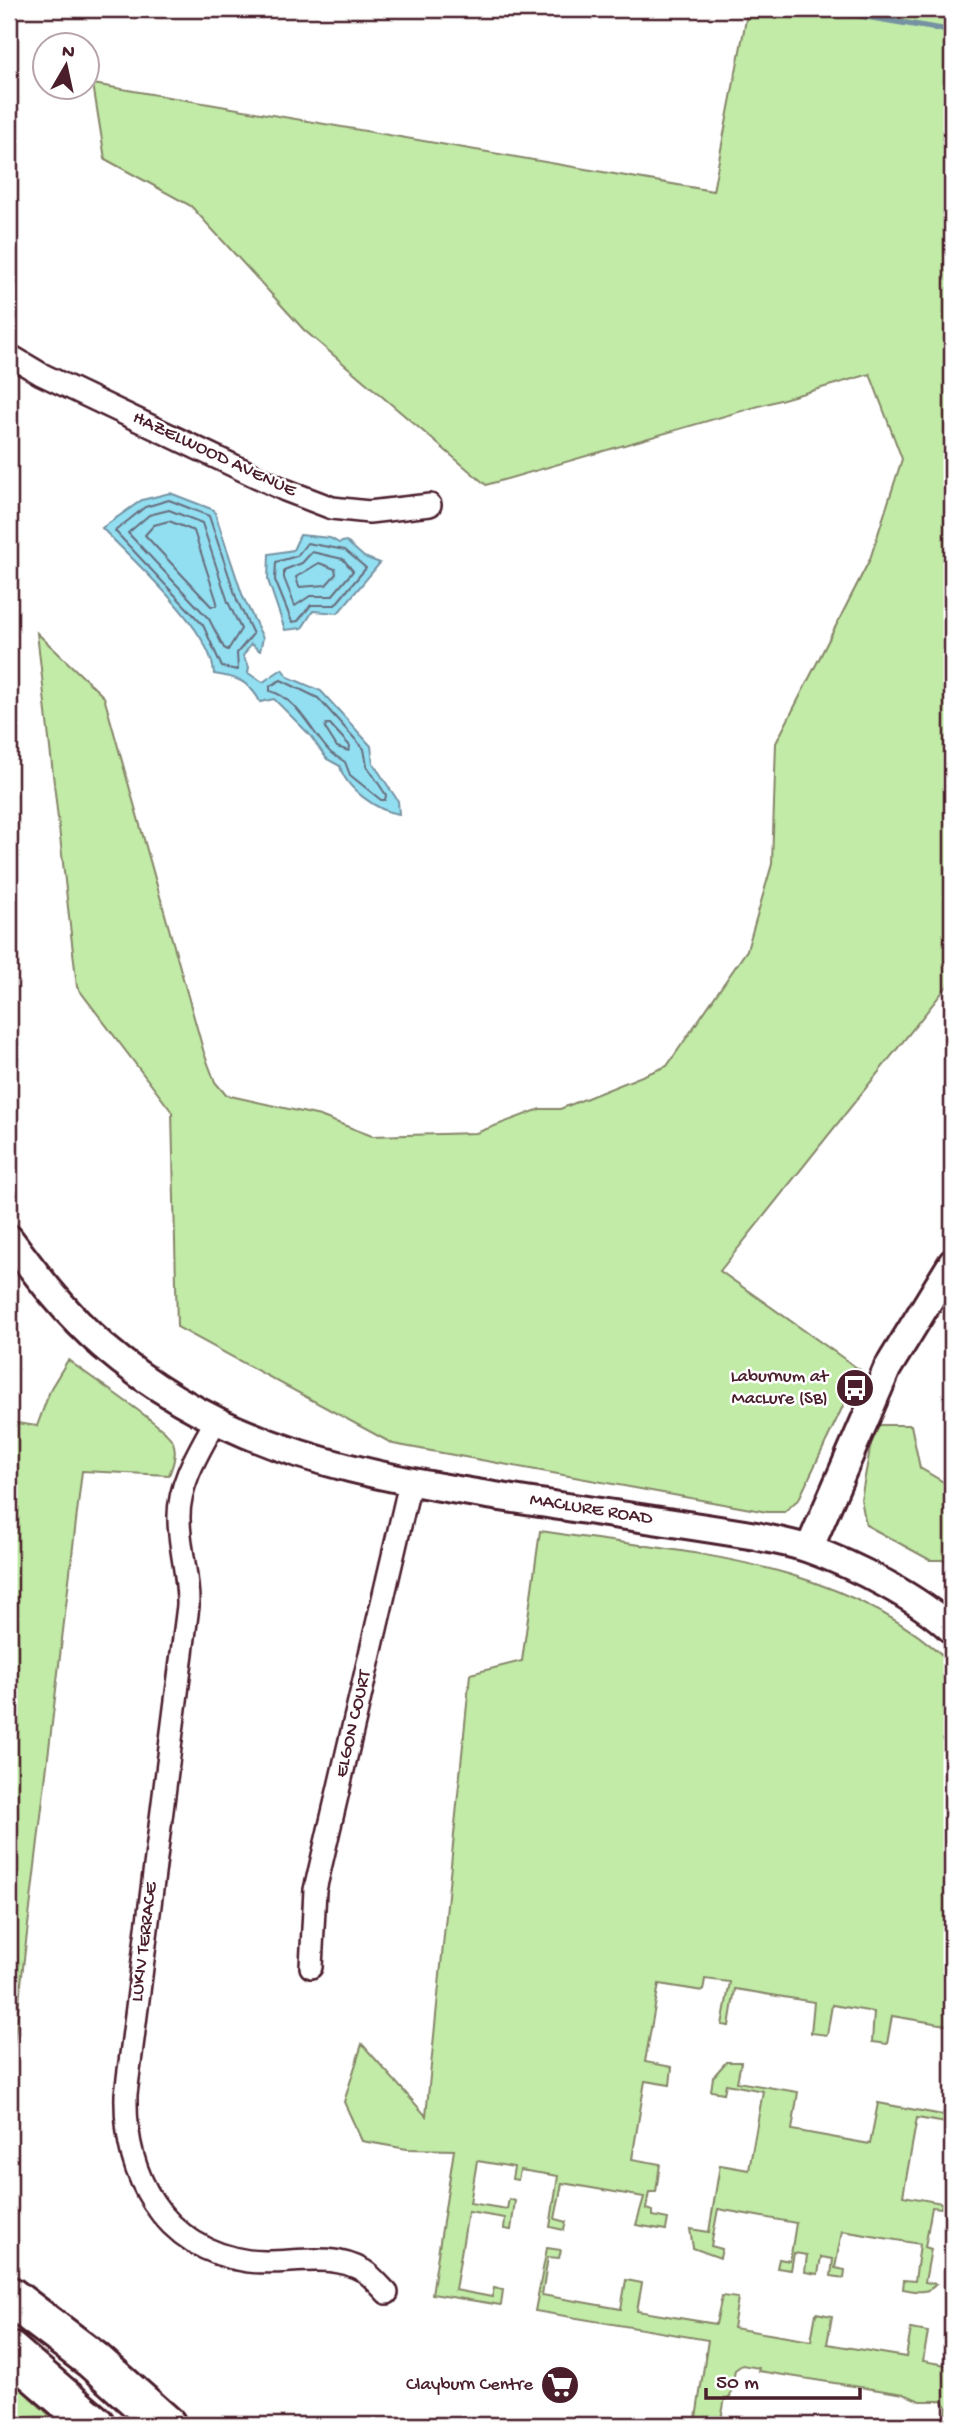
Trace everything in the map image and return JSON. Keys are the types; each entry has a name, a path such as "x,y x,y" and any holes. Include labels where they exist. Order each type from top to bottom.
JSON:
{"highway":[{"path":"9,2296 93,2360 166,2425"},
{"path":"9,2315 136,2425"},
{"path":"9,2351 59,2391 95,2425"},
{"path":"59,2391 89,2425"}],"street":[{"name":"HAZELWOOD AVENUE","path":"9,355 285,490 332,508 369,512 430,505"},
{"name":"MACLURE ROAD","path":"9,1238 71,1317 104,1348 215,1422 339,1468 410,1483 756,1536 809,1549 879,1582 941,1620 952,1630"},
{"path":"809,1549 887,1369 952,1263"},
{"name":"LUKIV TERRACE","path":"215,1422 196,1456 181,1494 178,1517 189,1584 188,1606 126,2094 125,2124 129,2149 137,2176 164,2218 201,2245 248,2261 328,2259 364,2271 387,2293"},
{"name":"ELGON COURT","path":"311,1967 315,1890 410,1483"}],"green space":[{"path":"748,9 952,9 952,980 720,1271 860,1370 799,1499 784,1512 767,1512 393,1444 177,1327 172,1112 77,987 37,633 104,697 204,1053 215,1082 226,1095 320,1116 372,1136 476,1133 540,1109 560,1109 667,1066 747,950 772,864 776,743 870,559 902,459 870,374 486,485 304,330 191,206 105,159 96,102 102,102 102,86 713,191"},
{"path":"68,1360 156,1425 173,1442 175,1454 169,1475 82,1471 9,2085 9,1422 37,1426 51,1388"},
{"path":"877,1425 911,1425 920,1468 952,1487 952,1560 930,1560 866,1525 861,1499 873,1432"},
{"path":"540,1531 704,1555 811,1581 861,1602 908,1629 952,1664 952,2026 892,2016 887,2044 872,2042 874,2012 832,2005 827,2035 811,2033 814,2002 735,1989 729,2026 722,2025 730,1982 705,1979 703,1991 659,1984 645,2062 672,2067 670,2085 645,2081 632,2159 660,2164 656,2192 649,2192 646,2209 653,2211 653,2216 668,2219 666,2230 636,2225 644,2197 562,2183 555,2219 566,2222 564,2230 550,2227 558,2176 520,2170 518,2180 512,2179 514,2167 477,2161 470,2203 507,2209 509,2199 515,2201 511,2230 504,2229 505,2218 468,2212 455,2290 492,2297 494,2288 503,2290 501,2305 432,2294 454,2150 407,2149 362,2141 344,2102 362,2044 426,2116 470,1674 522,1661"},
{"path":"726,2062 741,2062 737,2082 798,2092 792,2130 870,2144 878,2103 943,2115 947,2097 952,2099 952,2124 917,2118 903,2196 942,2203 941,2208 932,2207 925,2247 931,2249 925,2282 936,2284 929,2290 903,2289 904,2280 915,2281 920,2244 842,2231 835,2268 845,2270 844,2278 831,2276 833,2259 821,2257 818,2274 805,2272 807,2255 794,2253 791,2270 777,2268 779,2259 790,2261 796,2223 718,2209 711,2246 722,2249 720,2258 693,2248 690,2229 709,2232 720,2165 749,2170 763,2091 726,2084 724,2093 711,2091 713,2077"},
{"path":"547,2248 561,2250 559,2258 548,2257 542,2295 621,2309 626,2280 642,2283 637,2311 716,2324 722,2296 738,2298 733,2328 811,2341 816,2313 832,2316 827,2344 906,2357 911,2329 928,2332 923,2361 952,2366 950,2423 945,2422 947,2407 943,2401 920,2401 904,2394 758,2371 759,2368 742,2365 735,2370 730,2398 725,2398 720,2425 695,2425 708,2340 535,2311"},
{"path":"9,2378 60,2425 9,2425"}],"water":[{"path":"170,493 214,510 243,597 263,638 260,651 251,644 243,656 249,667 248,673 263,682 282,669 288,677 321,691 371,746 373,763 398,801 399,814 381,808 355,790 340,766 327,759 309,734 274,699 260,702 252,689 242,681 214,674 210,656 186,617 102,528 142,500"},
{"path":"300,535 330,538 339,543 346,541 364,557 380,563 338,613 313,611 302,628 285,630 268,580 269,554 293,550"}],"waterway":[{"path":"821,9 952,31"}],"place":[{"name":"Laburnum at MacLure (SB)","path":"855,1388"},
{"name":"Clayburn Centre","path":"560,2385"}]}
